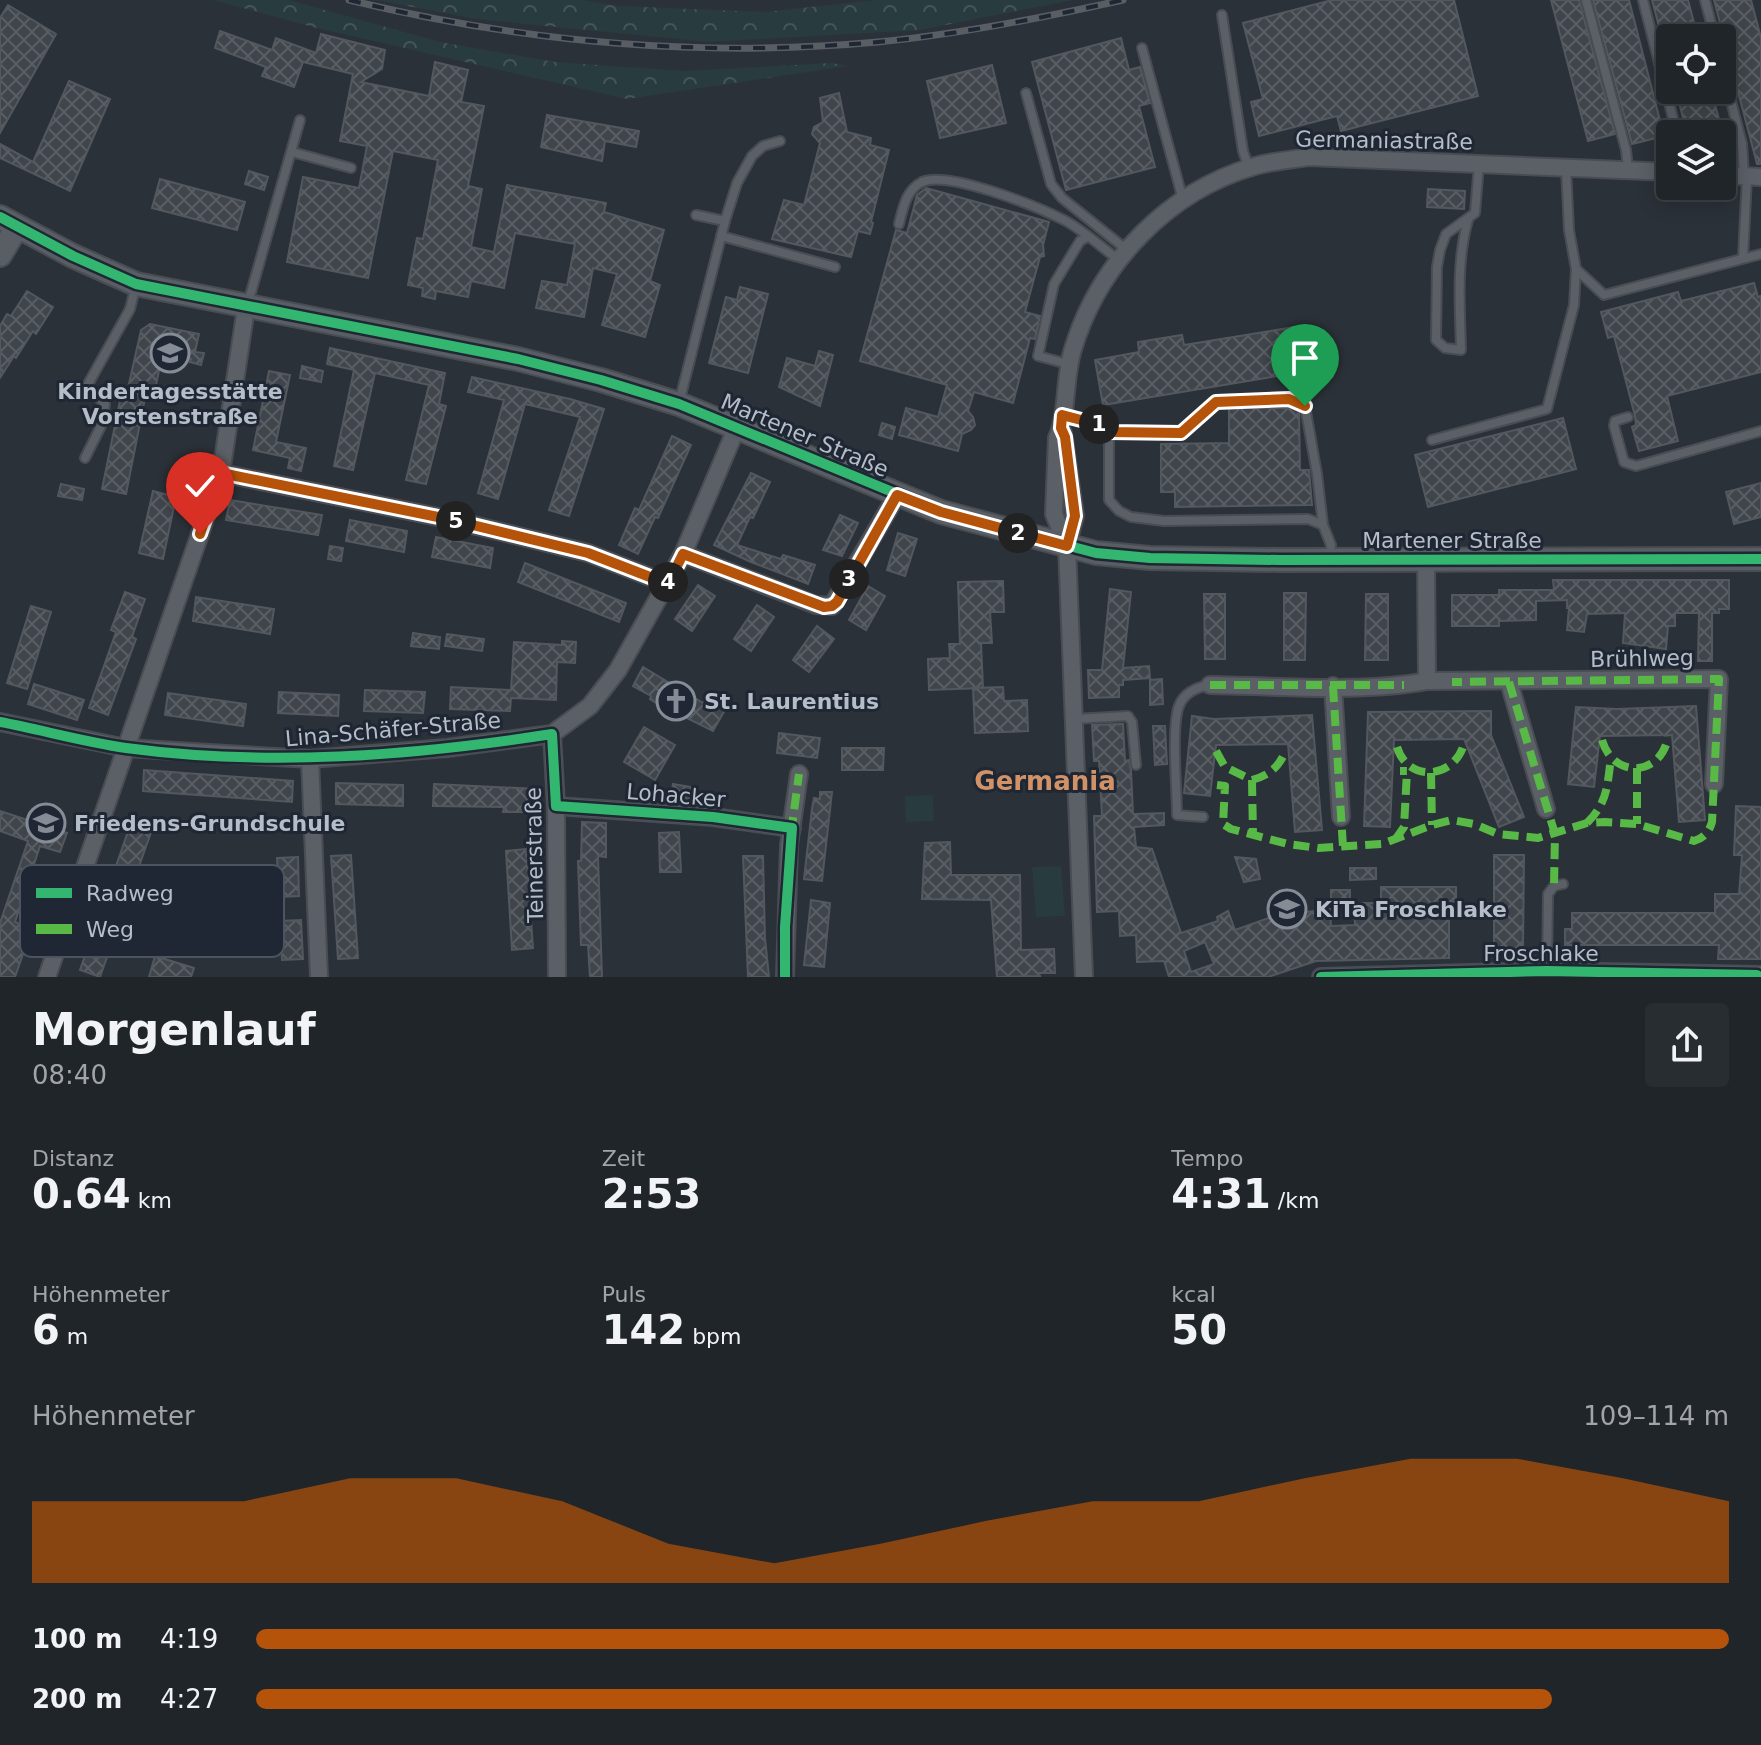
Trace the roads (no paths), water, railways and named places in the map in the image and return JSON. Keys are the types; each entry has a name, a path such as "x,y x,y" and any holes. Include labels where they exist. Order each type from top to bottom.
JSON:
{"street":[{"name":"Germaniastraße","path":"1084,977 1067,546 1054,514 1057,438 1068,364 1081,322 1104,278 1152,222 1204,187 1249,169 1309,157 1656,171"},
{"name":"Martener Straße","path":"9,222 136,284 518,359 601,380 679,404 941,512 1096,553 1150,558 1330,560 1761,559"},
{"path":"0,255 9,222"},
{"path":"86,865 221,473 246,308"},
{"name":"Lina-Schäfer-Straße","path":"0,722 126,748 310,759 447,748 552,734 590,706 618,670 683,554 737,427"},
{"path":"221,473 448,519 588,553 668,584"},
{"path":"683,554 816,605 832,606 897,495"},
{"path":"1426,560 1427,681"},
{"name":"Brühlweg","path":"1210,685 1333,686 1404,685 1427,681 1719,679 1714,784"},
{"path":"1509,682 1546,809"},
{"path":"1333,686 1341,817"},
{"name":"Teinerstraße","path":"552,734 556,806 557,977"},
{"path":"310,759 319,977"},
{"path":"785,977 785,927 799,774"},
{"name":"Lohacker","path":"556,806 713,817 792,828"},
{"path":"47,977 54,957"},
{"name":"Froschlake","path":"1321,977 1547,971 1761,975"}],"lane":[{"path":"1586,0 1626,150 1628,170"},
{"path":"1643,0 1673,120"},
{"path":"1705,0 1711,24"},
{"path":"1222,15 1243,151 1249,169"},
{"path":"1142,48 1183,201"},
{"path":"1026,93 1051,184 1124,255"},
{"path":"1732,104 1751,177 1743,258"},
{"path":"246,308 300,120"},
{"path":"679,404 725,221 743,168 763,146 780,141"},
{"path":"292,152 351,168"},
{"path":"1468,220 1463,238 1460,285 1458,327 1461,350 1445,348 1436,340 1437,267 1446,234 1475,213 1479,163"},
{"path":"1432,440 1547,409 1574,305 1576,269 1569,230 1566,167"},
{"path":"899,224 907,197 920,183 936,178 994,192 1066,221 1087,237 1124,255"},
{"path":"696,215 725,221"},
{"path":"721,236 835,267"},
{"path":"1068,364 1038,356 1054,284 1080,241 1087,237"},
{"path":"1576,269 1604,295 1761,254"},
{"path":"85,458 102,424 105,404 87,386 130,309 136,284"},
{"path":"1109,432 1181,433 1216,402 1297,401 1305,406 1323,525 1331,545 1330,560"},
{"path":"1628,417 1615,421 1614,426 1624,462 1629,466 1761,431"},
{"path":"1061,422 1104,426 1109,432 1109,500 1119,511 1131,517 1164,521 1308,519 1323,525"},
{"path":"1203,817 1177,815 1176,741 1179,706 1189,692 1210,685"},
{"path":"1073,719 1128,716 1132,722 1136,765"},
{"path":"1547,971 1548,894 1554,886 1563,884"}],"railway":[{"path":"349,0 414,15 545,36 678,47 745,48 811,47 909,39 1001,25 1123,0"}],"place":[{"name":"Kindertagesstätte Vorstenstraße","path":"170,353"},
{"name":"St. Laurentius","path":"676,701"},
{"name":"Friedens-Grundschule","path":"46,823"},
{"name":"KiTa Froschlake","path":"1287,909"}],"district":[{"name":"Germania","path":"1045,781"}]}
